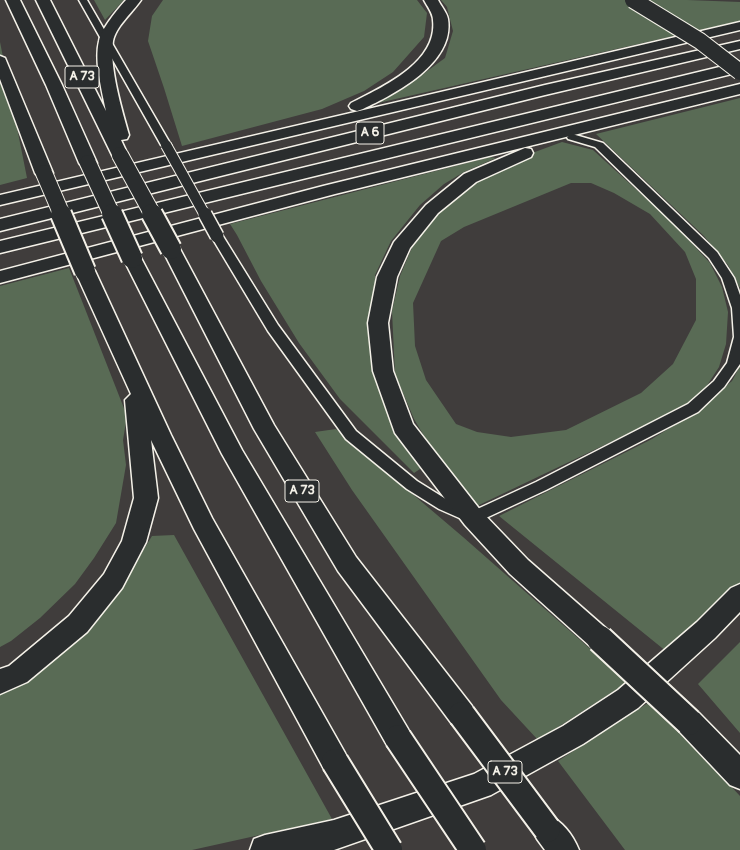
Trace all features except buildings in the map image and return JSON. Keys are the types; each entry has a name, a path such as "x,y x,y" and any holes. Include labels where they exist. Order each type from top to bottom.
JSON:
{"highway":[{"name":"A 73","path":"13,0 54,85 132,258 233,454 398,738 472,850"},
{"name":"A 73","path":"43,0 123,154 136,185 171,248 265,429 347,564 556,840"},
{"path":"123,154 106,71 106,40 119,17 134,0"},
{"path":"249,141 348,110 386,92 408,77 429,56 439,40 441,26 440,16 431,0"},
{"path":"633,0 700,41 740,72"},
{"path":"0,200 740,26"},
{"name":"A 6","path":"0,225 545,90 740,45"},
{"path":"0,61 14,91 28,135 85,271 133,377 202,522 335,762 389,850"},
{"name":"A 6","path":"0,247 740,67"},
{"path":"0,277 329,190 740,89"},
{"path":"0,91 28,135"},
{"path":"626,116 515,157 470,178 432,209 401,246 387,277 378,323 383,371 403,427 473,518 519,567 600,639 689,722 740,775"},
{"path":"0,682 18,674 78,624 113,581 134,542 146,498 133,377"},
{"path":"265,850 334,836 488,781 573,735 628,699 706,630 740,595"}],"lane":[{"path":"83,0 217,236 273,328 351,435 412,485 444,505 473,518 541,486 693,408 719,384 733,364 735,357 740,337 738,308 728,278 713,255 599,145 572,137"}],"green space":[{"path":"94,0 124,0 105,20"},
{"path":"163,0 417,0 427,13 424,37 393,72 364,91 322,109 182,146 148,41 152,16"},
{"path":"441,0 687,0 740,2 740,21 378,103 404,88 445,58 453,31 447,7"},
{"path":"0,42 27,178 0,185"},
{"path":"740,98 740,288 728,265 704,236 596,134"},
{"path":"562,142 593,150 674,224 710,263 722,287 728,312 726,344 719,367 706,387 686,406 477,506 439,461 414,419 395,374 392,311 400,276 413,245 435,214 485,176 516,159","holes":["571,183 591,183 614,193 650,214 685,252 696,279 696,320 673,364 641,393 566,430 511,437 477,432 456,424 426,380 415,346 413,303 441,241 464,227"]},
{"path":"490,157 496,158 464,172 444,184 420,205 391,241 375,275 376,350 423,467 414,473 340,399 299,343 261,281 230,224"},
{"path":"69,268 127,416 123,440 126,465 116,523 94,558 75,584 40,618 11,641 0,647 0,286"},
{"path":"740,366 740,588 672,656 499,516 652,439 697,411 732,381"},
{"path":"336,429 463,537 628,682 538,740 501,700 352,490 315,432"},
{"path":"174,535 332,819 192,850 0,850 0,686 123,583 152,536"},
{"path":"740,642 740,733 698,684"},
{"path":"651,701 740,796 740,850 625,850 558,761"}]}
